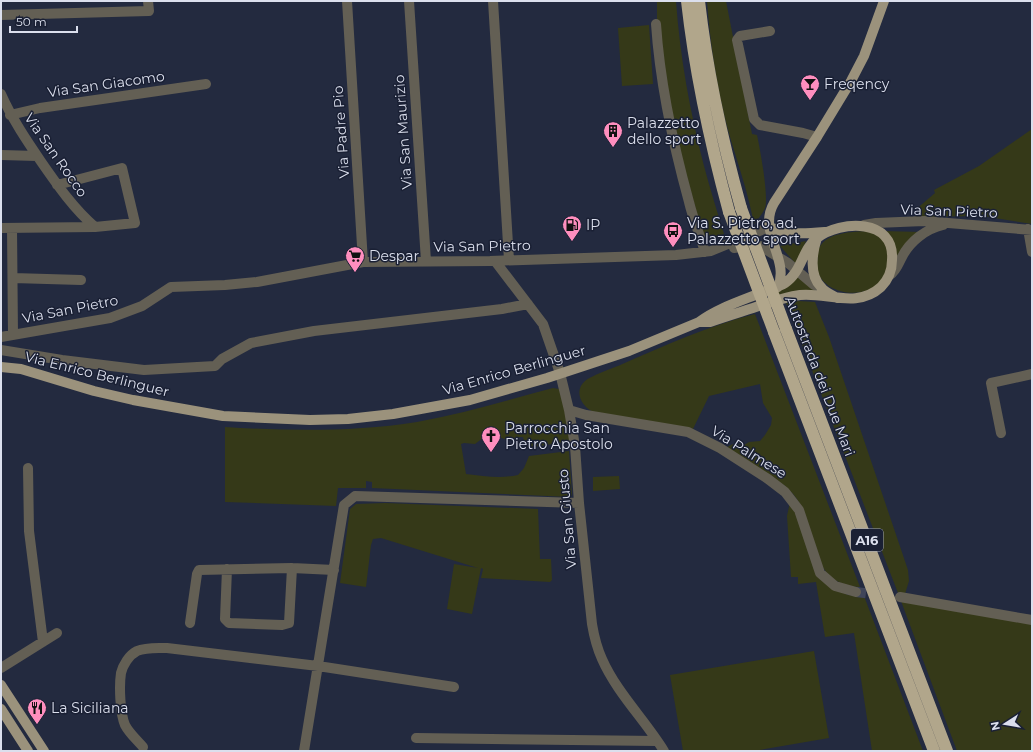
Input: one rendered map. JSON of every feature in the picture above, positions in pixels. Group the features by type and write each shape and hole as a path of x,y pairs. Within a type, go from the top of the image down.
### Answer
{"highway":[{"name":"Autostrada dei Due Mari","path":"687,1 698,82 719,177 734,225 780,331 948,751"},
{"name":"Autostrada dei Due Mari","path":"699,1 710,80 732,174 780,331 934,751"}],"main road":[{"path":"778,286 781,277 778,257 768,227 771,208 851,81 864,56 884,1"},
{"path":"768,227 789,233 802,234 825,232 852,226 864,226 875,229 889,241 893,252 890,275 881,287 871,294 861,298 847,299 837,298 821,287 814,271 812,261 816,238 825,232"},
{"name":"Via Enrico Berlinguer","path":"1,367 21,369 94,391 134,400 223,416 310,420 348,419 393,414 470,400 560,373 629,351 699,322 722,308 787,282 797,270 810,243 816,238"},
{"name":"Via Enrico Berlinguer","path":"699,322 710,322 786,297 811,295 837,298"},
{"path":"1,686 44,751"},
{"path":"1,709 28,751"}],"street":[{"name":"Via Padre Pio","path":"347,1 363,262"},
{"name":"Via San Maurizio","path":"409,1 426,261"},
{"path":"493,1 509,260"},
{"path":"1,15 148,6"},
{"path":"656,24 659,55 668,111 689,203 708,252 718,252 753,244 760,246 797,270 814,285 821,287"},
{"path":"770,31 740,36 737,40 754,120 760,125 817,137"},
{"name":"Via San Giacomo","path":"10,115 40,108 206,84"},
{"name":"Via San Rocco","path":"1,94 10,115 57,185 82,216 95,227"},
{"path":"1,155 37,156"},
{"path":"1,228 95,227 135,223 122,168 57,185"},
{"name":"Via San Pietro","path":"864,226 876,223 924,221 1030,230"},
{"path":"890,275 896,270 908,246 928,230 947,224"},
{"name":"Via San Pietro","path":"1,337 110,318 142,306 171,287 226,285 256,282 363,262 495,261 676,255 708,252 768,227"},
{"path":"12,228 14,335"},
{"path":"1030,230 1032,252"},
{"name":"Via San Giusto","path":"495,261 546,330 560,373 569,410 575,446 579,503 592,624 602,660 616,685 664,751"},
{"path":"13,278 81,280"},
{"path":"1,350 62,360 144,370 215,366 222,358 251,343 314,330 502,309 528,304"},
{"path":"1001,433 992,383 1032,374"},
{"name":"Via Palmese","path":"569,410 586,415 688,432 720,448 786,492 799,510 820,572 835,586 856,592"},
{"path":"28,468 29,531 42,642"},
{"path":"304,751 344,505 355,496 579,503"},
{"path":"190,623 197,574 199,570 292,568 334,570"},
{"path":"227,569 226,621 229,623 282,624 289,623 292,568"},
{"path":"900,597 1032,620"},
{"path":"1,668 57,633"},
{"path":"143,747 126,725 122,714 120,687 121,673 125,663 130,656 137,651 147,648 318,666 454,687"},
{"path":"416,738 657,741"}],"green space":[{"path":"657,1 676,1 683,64 694,125 711,192 724,234 704,240 671,118 657,24"},
{"path":"707,1 726,1 752,134 757,135 764,173 766,203 764,210 754,224 749,200 720,98 712,49"},
{"path":"649,25 653,84 622,86 618,28"},
{"path":"1032,129 1032,224 982,216 915,217 914,211 935,193 934,190 979,166"},
{"path":"867,231 882,239 891,253 884,277 878,285 869,290 859,292 838,290 828,285 821,278 817,268 819,248 828,239 834,236"},
{"path":"882,231 921,232 897,259"},
{"path":"806,241 796,264 780,246"},
{"path":"797,275 815,291 777,295 776,293"},
{"path":"799,301 815,302 829,337 908,570 909,581 905,594 898,593 786,303"},
{"path":"755,314 860,587 842,583 830,576 822,565 802,507 790,490 725,448 733,444 744,445 749,442 760,441 771,425 772,418 763,403 760,384 709,396 693,429 594,412 586,407 580,399 579,394 581,385 592,377 686,337 720,324"},
{"path":"553,388 559,389 567,414 570,441 528,448 525,446 523,437 505,439 499,436 496,432 492,431 475,444 461,444 466,474 492,477 518,475 524,468 529,456 569,451 572,495 570,497 372,488 372,482 366,481 366,488 338,488 336,506 225,502 225,427 321,430 369,428 417,422 451,415"},
{"path":"619,476 620,489 593,491 593,477"},
{"path":"790,502 796,511 813,561 839,591 848,595 864,596 923,751 872,751 854,633 825,637 816,582 798,584 798,577 791,577 787,516"},
{"path":"385,503 538,509 540,559 551,559 552,580 550,582 481,578 483,569 481,568 472,614 447,609 454,564 478,568 381,538 373,539 371,545 366,587 340,583 350,509 356,504"},
{"path":"901,601 1032,623 1032,751 957,751"},
{"path":"814,651 829,738 754,751 683,751 670,675"}],"tunnel":[{"path":"856,592 880,595"}],"place":[{"name":"Freqency","path":"810,101"},
{"name":"Palazzetto dello sport","path":"613,148"},
{"name":"IP","path":"572,242"},
{"name":"Via S. Pietro, ad. Palazzetto sport","path":"673,248"},
{"name":"Despar","path":"355,273"},
{"name":"Parrocchia San Pietro Apostolo","path":"491,453"},
{"name":"La Siciliana","path":"37,725"}]}
